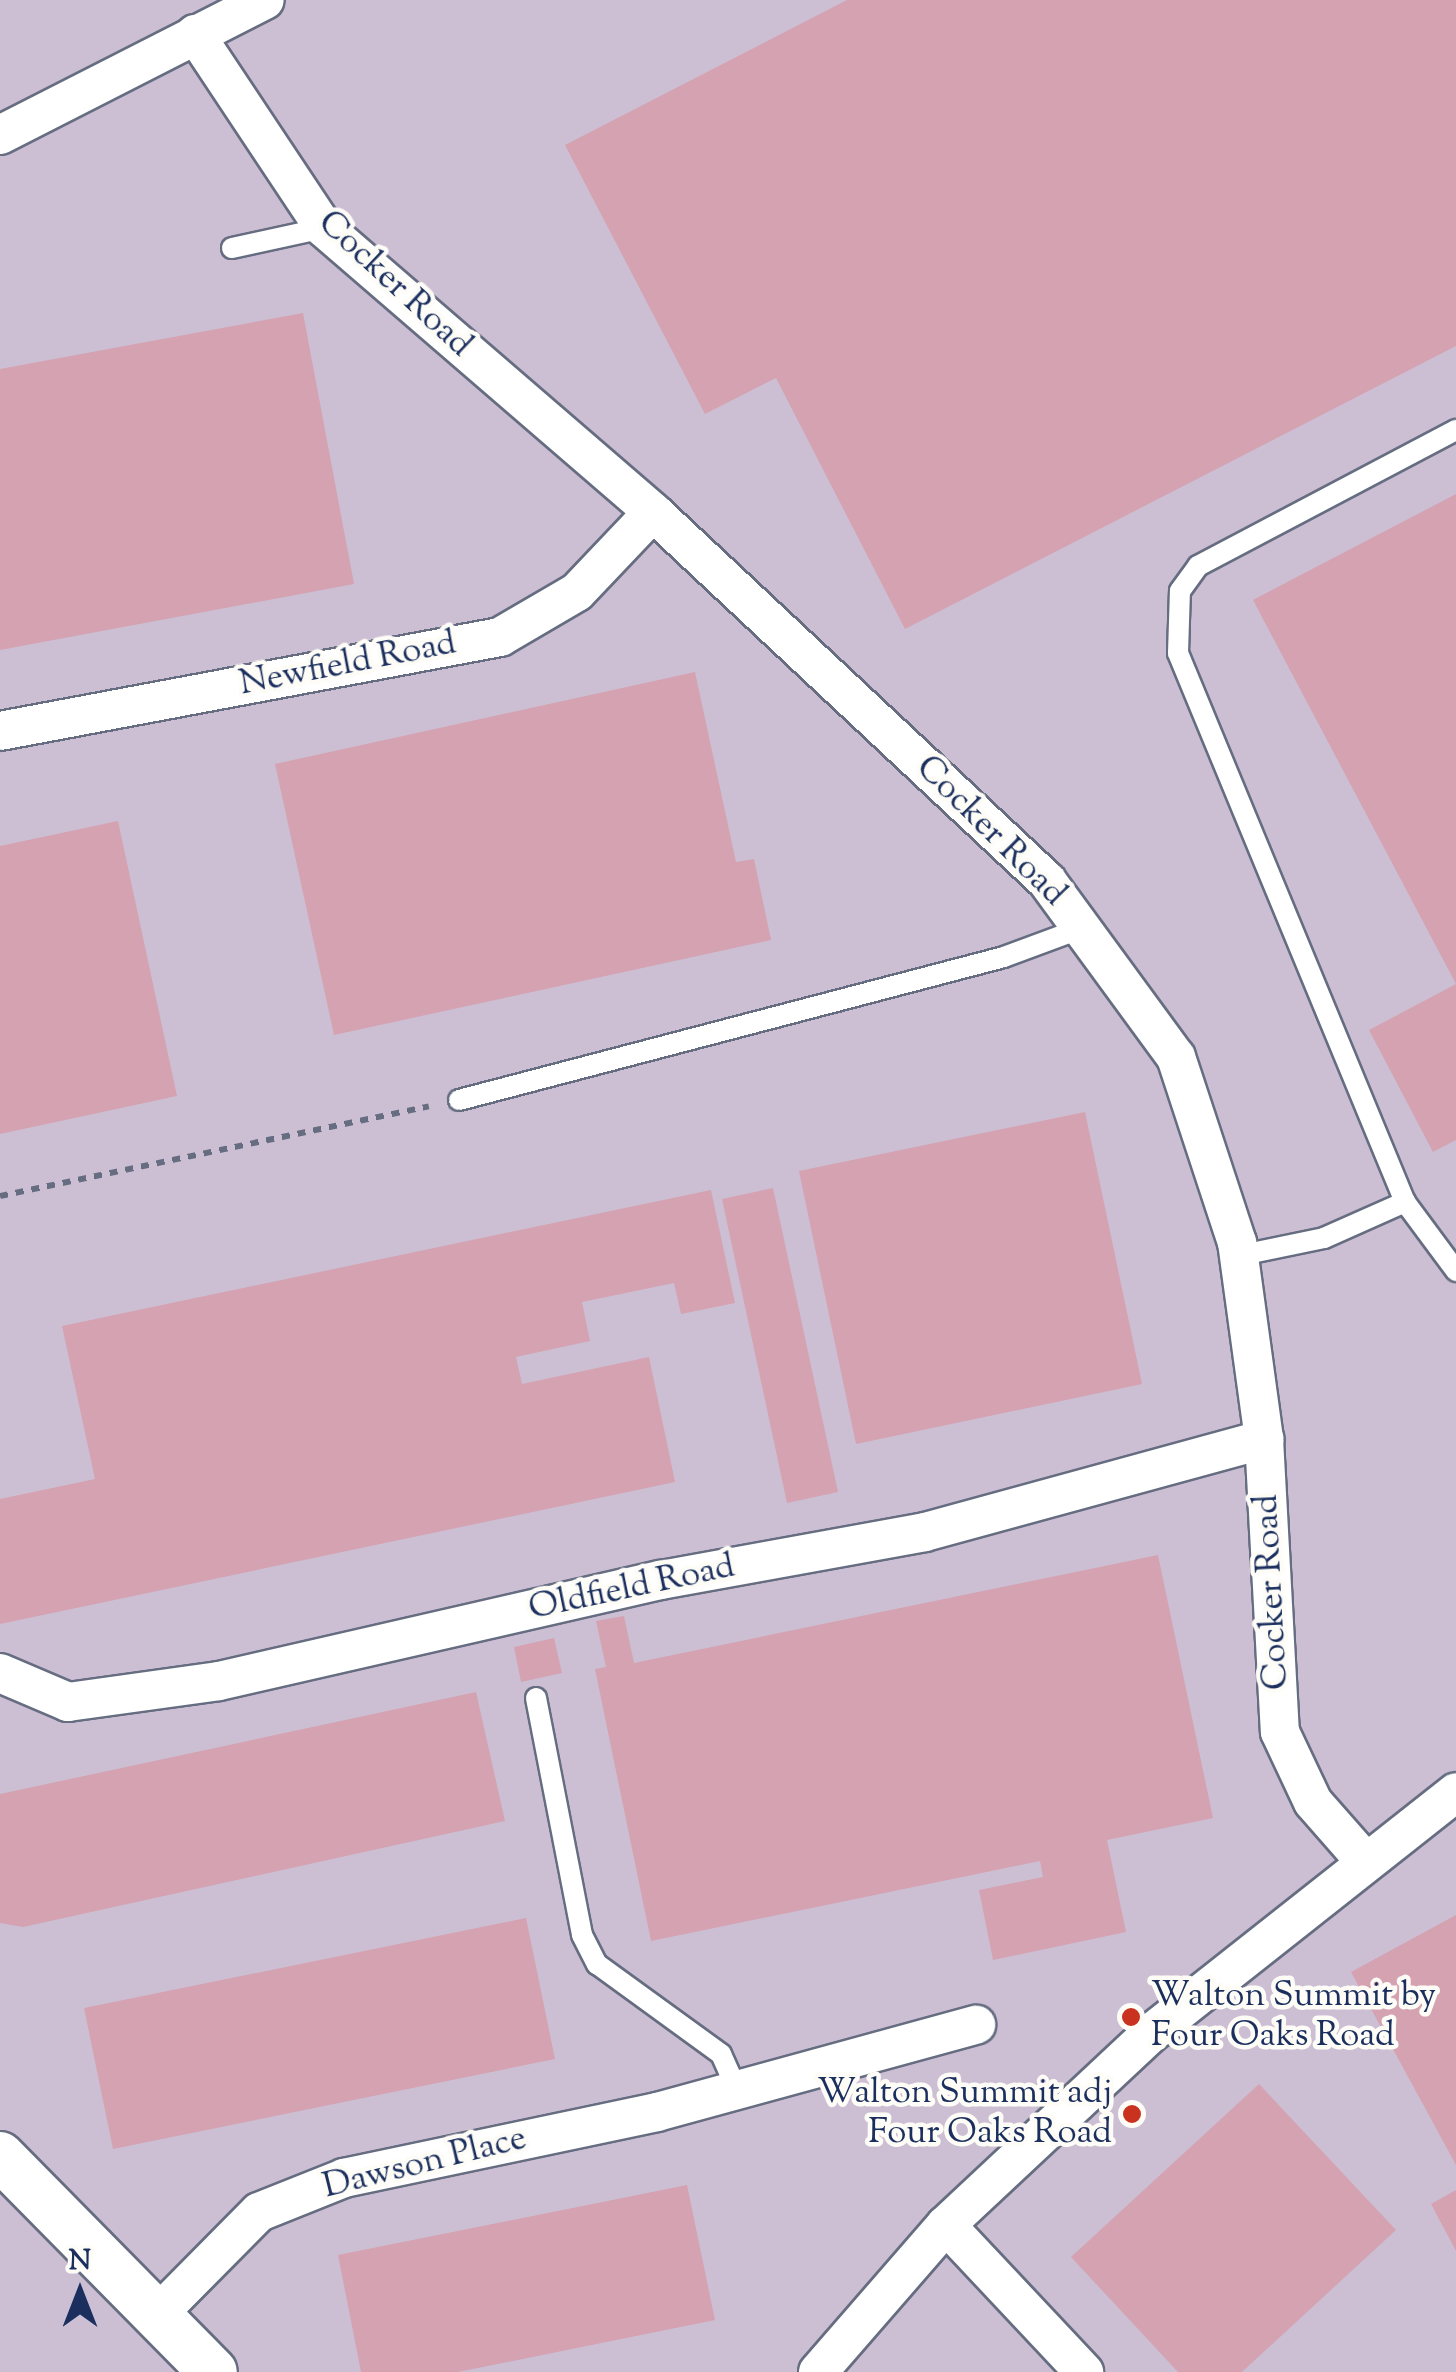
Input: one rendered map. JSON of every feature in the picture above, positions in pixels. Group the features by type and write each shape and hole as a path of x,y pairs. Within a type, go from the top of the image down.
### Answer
{"street":[{"path":"0,135 265,0"},
{"name":"Cocker Road","path":"194,34 324,228 654,512 1047,881 1176,1056 1238,1256 1264,1439 1280,1732 1313,1802 1362,1858"},
{"name":"Newfield Road","path":"0,731 500,637 577,592 654,512"},
{"name":"Oldfield Road","path":"0,1673 68,1702 219,1681 661,1580 925,1532 1264,1439"},
{"path":"818,2372 946,2226 1150,2034 1362,1858 1456,1792"},
{"name":"Dawson Place","path":"154,2318 260,2212 344,2178 737,2090 976,2025"},
{"path":"0,2156 154,2318 213,2372"},
{"path":"946,2226 1084,2372"}],"lane":[{"path":"232,248 324,228"},
{"path":"1456,430 1198,566 1174,620 1178,653 1405,1202 1456,1271"},
{"path":"458,1100 951,972 1082,928"},
{"path":"1238,1256 1324,1238 1405,1202"},
{"path":"536,1698 582,1935 597,1964 721,2054 737,2090"}],"path":[{"path":"0,1196 458,1100"}],"shaded area":[{"path":"0,0 1456,0 1456,2372 0,2372"}],"building":[{"path":"847,0 1456,0 1456,346 905,629 776,378 705,414 565,145"},
{"path":"303,313 354,584 0,650 0,369"},
{"path":"1456,494 1456,984 1253,600"},
{"path":"695,672 736,862 754,859 771,940 334,1035 275,764"},
{"path":"118,821 177,1096 0,1134 0,846"},
{"path":"1456,984 1456,1140 1433,1152 1369,1030"},
{"path":"1085,1112 1142,1384 856,1444 799,1171"},
{"path":"773,1188 838,1492 787,1503 722,1199"},
{"path":"711,1190 735,1303 681,1314 674,1283 582,1302 590,1341 516,1357 522,1384 649,1357 675,1482 0,1624 0,1499 95,1479 62,1326"},
{"path":"1158,1555 1213,1818 1107,1840 1126,1932 993,1960 979,1890 1043,1877 1040,1861 651,1941 595,1669 606,1667 596,1621 624,1616 634,1663"},
{"path":"554,1638 562,1673 521,1682 514,1647"},
{"path":"476,1692 505,1821 23,1927 0,1923 0,1794"},
{"path":"1456,1915 1456,2165 1351,1972"},
{"path":"526,1918 555,2059 113,2149 84,2008"},
{"path":"1259,2084 1396,2230 1242,2372 1178,2372 1071,2257"},
{"path":"687,2185 715,2320 458,2372 361,2372 338,2255"},
{"path":"1456,2190 1456,2251 1431,2204"}],"place":[{"name":"Walton Summit by Four Oaks Road","path":"1131,2017"},
{"name":"Walton Summit adj Four Oaks Road","path":"1132,2114"}]}
